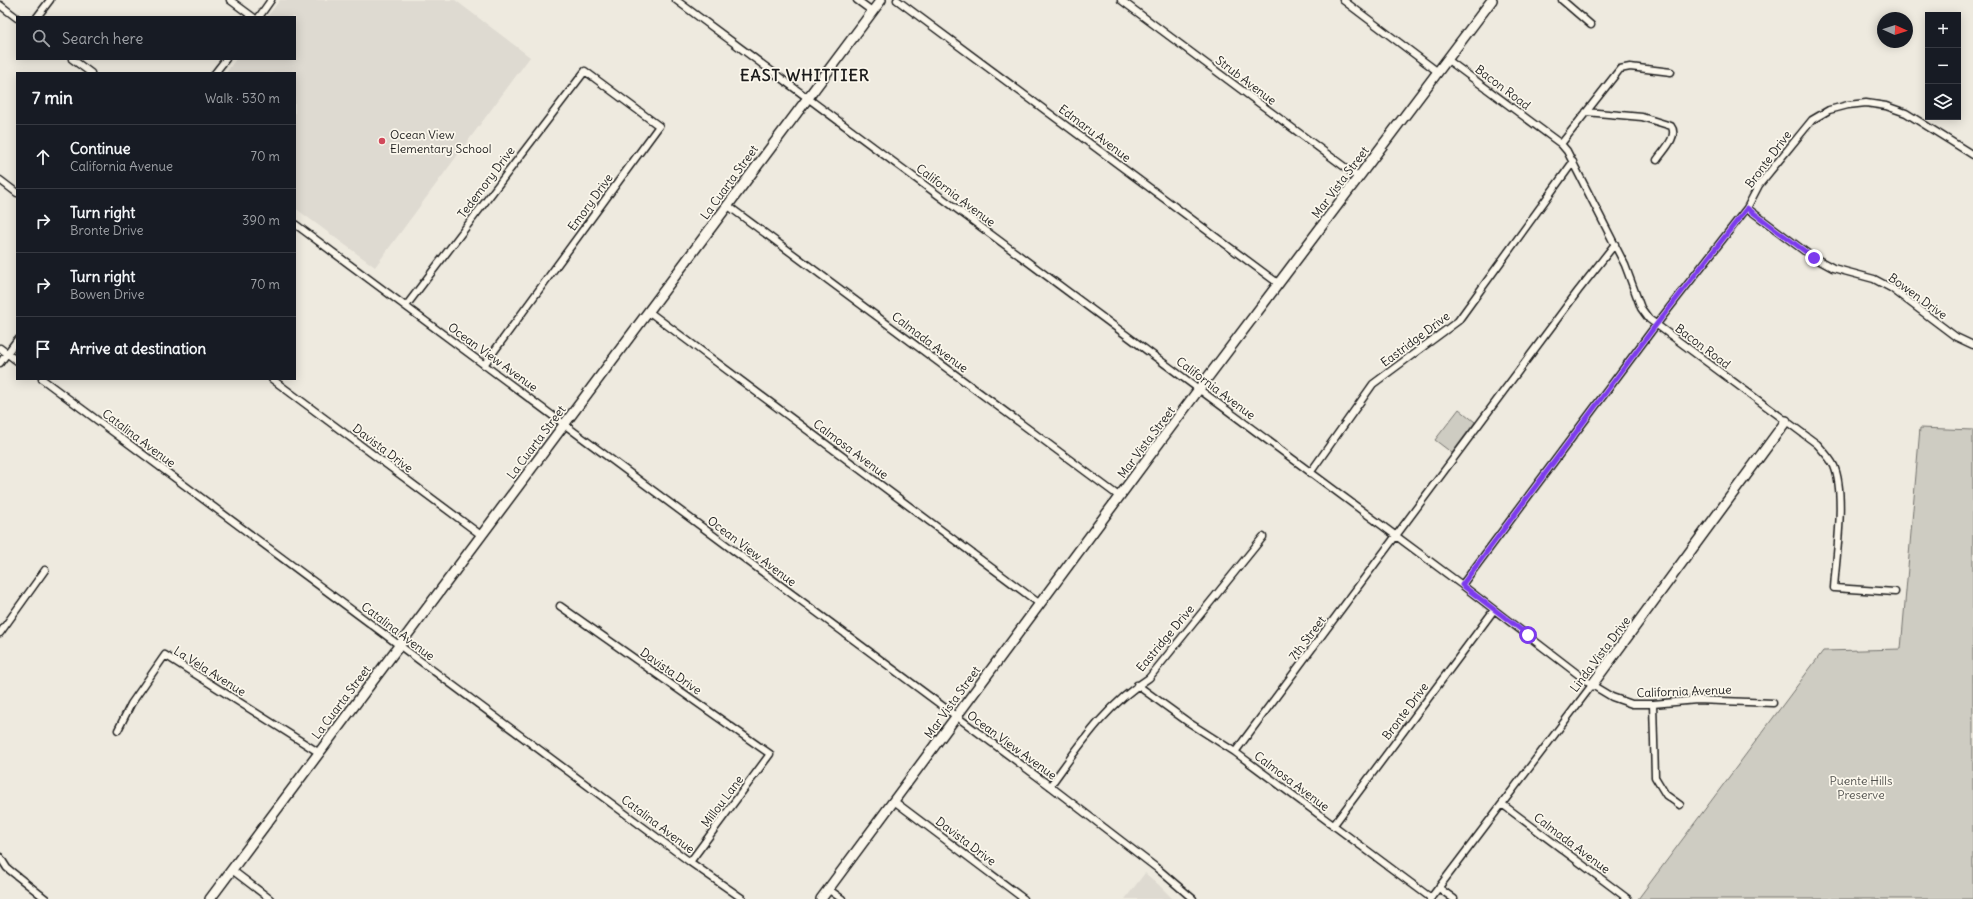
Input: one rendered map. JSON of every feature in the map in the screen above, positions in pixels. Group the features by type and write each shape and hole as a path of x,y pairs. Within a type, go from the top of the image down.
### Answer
{"street":[{"path":"38,16 50,0"},
{"path":"230,0 252,16"},
{"path":"260,16 271,0"},
{"name":"California Avenue","path":"676,0 1462,585 1592,685 1622,702 1632,704 1653,704 1697,700 1772,703"},
{"path":"857,0 872,11"},
{"name":"La Cuarta Street","path":"210,899 318,752 565,424 806,98 881,0"},
{"name":"Edmaru Avenue","path":"897,0 1279,284"},
{"name":"Strub Avenue","path":"1121,0 1358,177"},
{"path":"1343,0 1438,72"},
{"name":"Mar Vista Street","path":"821,899 1199,389 1492,0"},
{"path":"1562,0 1591,25"},
{"path":"0,5 16,17"},
{"path":"73,60 90,72"},
{"path":"216,72 225,60"},
{"name":"Bacon Road","path":"1448,60 1561,144 1574,162 1626,265 1641,308 1656,325 1817,444 1834,465 1840,495 1834,588 1895,592"},
{"path":"1561,144 1620,69 1630,67 1671,72"},
{"name":"Tedemory Drive","path":"406,306 585,71"},
{"name":"Emory Drive","path":"484,365 659,126 585,71"},
{"name":"Bronte Drive","path":"1462,585 1656,325 1747,208 1759,185 1812,120 1829,110 1848,105 1866,103 1886,106 1906,113 1973,155"},
{"path":"1586,112 1642,117 1671,126 1673,129 1673,136 1657,160"},
{"name":"Eastridge Drive","path":"1310,473 1374,384 1458,321 1574,162"},
{"path":"0,180 16,192"},
{"name":"Calmada Avenue","path":"727,205 1120,497"},
{"name":"Bowen Drive","path":"1747,208 1810,256 1833,268 1874,279 1891,288 1956,338 1973,344"},
{"name":"Ocean View Avenue","path":"296,225 565,424 955,717 1050,786 1158,869 1193,899"},
{"name":"7th Street","path":"1235,752 1397,537 1578,290 1615,244"},
{"name":"Calmosa Avenue","path":"648,311 1040,604"},
{"path":"0,363 16,341"},
{"path":"0,348 16,360"},
{"name":"Catalina Avenue","path":"43,380 690,862 743,899"},
{"name":"Davista Drive","path":"273,380 481,535"},
{"name":"Linda Vista Drive","path":"1430,899 1592,685 1786,421"},
{"name":"Eastridge Drive","path":"1050,786 1097,722 1137,686 1149,678 1263,537"},
{"path":"0,631 45,570"},
{"name":"Davista Drive","path":"560,606 770,754"},
{"name":"Bronte Drive","path":"1334,826 1494,610"},
{"name":"La Vela Avenue","path":"118,730 131,704 166,655 318,752"},
{"name":"Calmosa Avenue","path":"1137,686 1188,722 1235,752 1430,899"},
{"path":"1653,704 1655,777 1666,795 1680,805"},
{"name":"Millou Lane","path":"690,862 770,754"},
{"name":"Davista Drive","path":"894,801 1024,899"},
{"name":"Calmada Avenue","path":"1502,804 1628,899"},
{"path":"0,857 7,868 46,899"},
{"path":"232,870 270,899"},
{"path":"1439,888 1454,899"},
{"path":"828,889 842,899"}],"shaded area":[{"name":"Ocean View Elementary School","path":"280,0 455,0 530,57 375,267 296,209 296,72 227,72 235,60 296,60 296,16 268,16"},
{"path":"1145,873 1159,885 1173,899 1125,899"}],"green space":[{"path":"1459,409 1475,422 1452,453 1435,440"},
{"name":"Puente Hills Preserve","path":"1920,428 1973,430 1973,899 1638,899 1823,651 1901,649"}],"place":[{"name":"Ocean View Elementary School","path":"382,141"}],"district":[{"name":"EAST WHITTIER","path":"805,75"}],"route":[{"path":"1528,635 1462,585 1656,325 1747,208 1814,258"}]}
